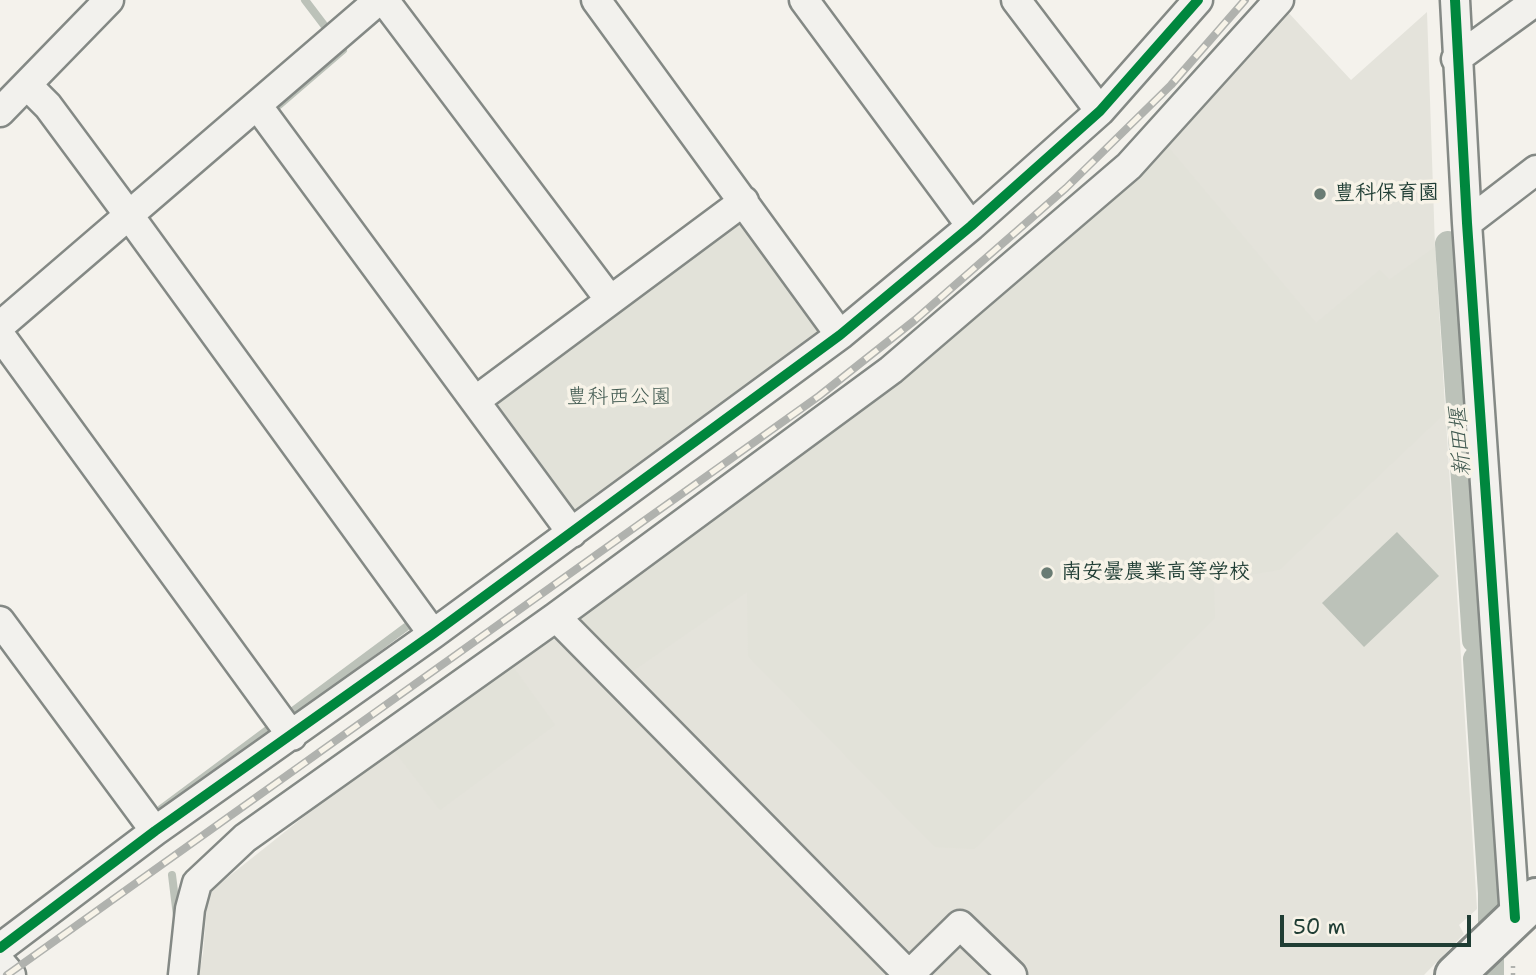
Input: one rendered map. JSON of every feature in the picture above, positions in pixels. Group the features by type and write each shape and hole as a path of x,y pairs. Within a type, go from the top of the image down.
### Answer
{"street":[{"path":"0,112 109,0"},
{"path":"0,326 128,214 382,0 610,300"},
{"path":"596,0 840,335"},
{"path":"804,0 971,226"},
{"path":"1017,0 1100,111"},
{"path":"0,948 155,831 433,634 840,335 971,226 1100,111 1198,0"},
{"path":"183,975 190,909 197,883 245,838 556,617 902,361 1129,166 1279,0"},
{"path":"1455,0 1497,935"},
{"path":"1456,59 1536,1"},
{"path":"27,85 48,106 128,214 433,634"},
{"path":"257,105 572,533"},
{"path":"1467,223 1536,170"},
{"path":"475,401 744,201"},
{"path":"0,335 292,736"},
{"path":"556,617 909,975 961,926 1012,975"},
{"path":"0,621 155,831"},
{"path":"0,962 11,975"}],"shaded area":[{"name":"南安曇農業高等学校","path":"1286,10 1351,80 1427,12 1435,247 1477,909 1459,925 1464,934 1424,975 198,975 203,954 208,893 384,753 700,527"},
{"path":"1397,532 1439,576 1364,647 1322,603"}],"green space":[{"path":"1163,141 1316,323 1380,270 1389,280 1435,247 1445,413 1279,570 1214,581 1215,618 974,849 935,847 748,656 747,592 630,673 577,618"},
{"name":"豊科西公園","path":"742,219 825,330 576,516 493,405"},
{"path":"511,664 555,725 440,810 392,748"}],"waterway":[{"path":"279,105 343,50 305,0"},
{"name":"新田堰","path":"1448,244 1475,640"},
{"path":"162,811 161,809 410,624 406,618"},
{"name":"新田堰","path":"1476,659 1491,893 1491,975"},
{"path":"172,875 177,916"}],"railway":[{"path":"7,975 819,396 915,320 1066,188 1171,85 1245,0"}],"cycle path":[{"path":"0,948 155,831 433,634 840,335 971,226 1100,111 1198,0"},
{"path":"1455,0 1467,223 1515,918"}],"place":[{"name":"豊科保育園","path":"1320,194"},
{"name":"南安曇農業高等学校","path":"1047,573"}]}
